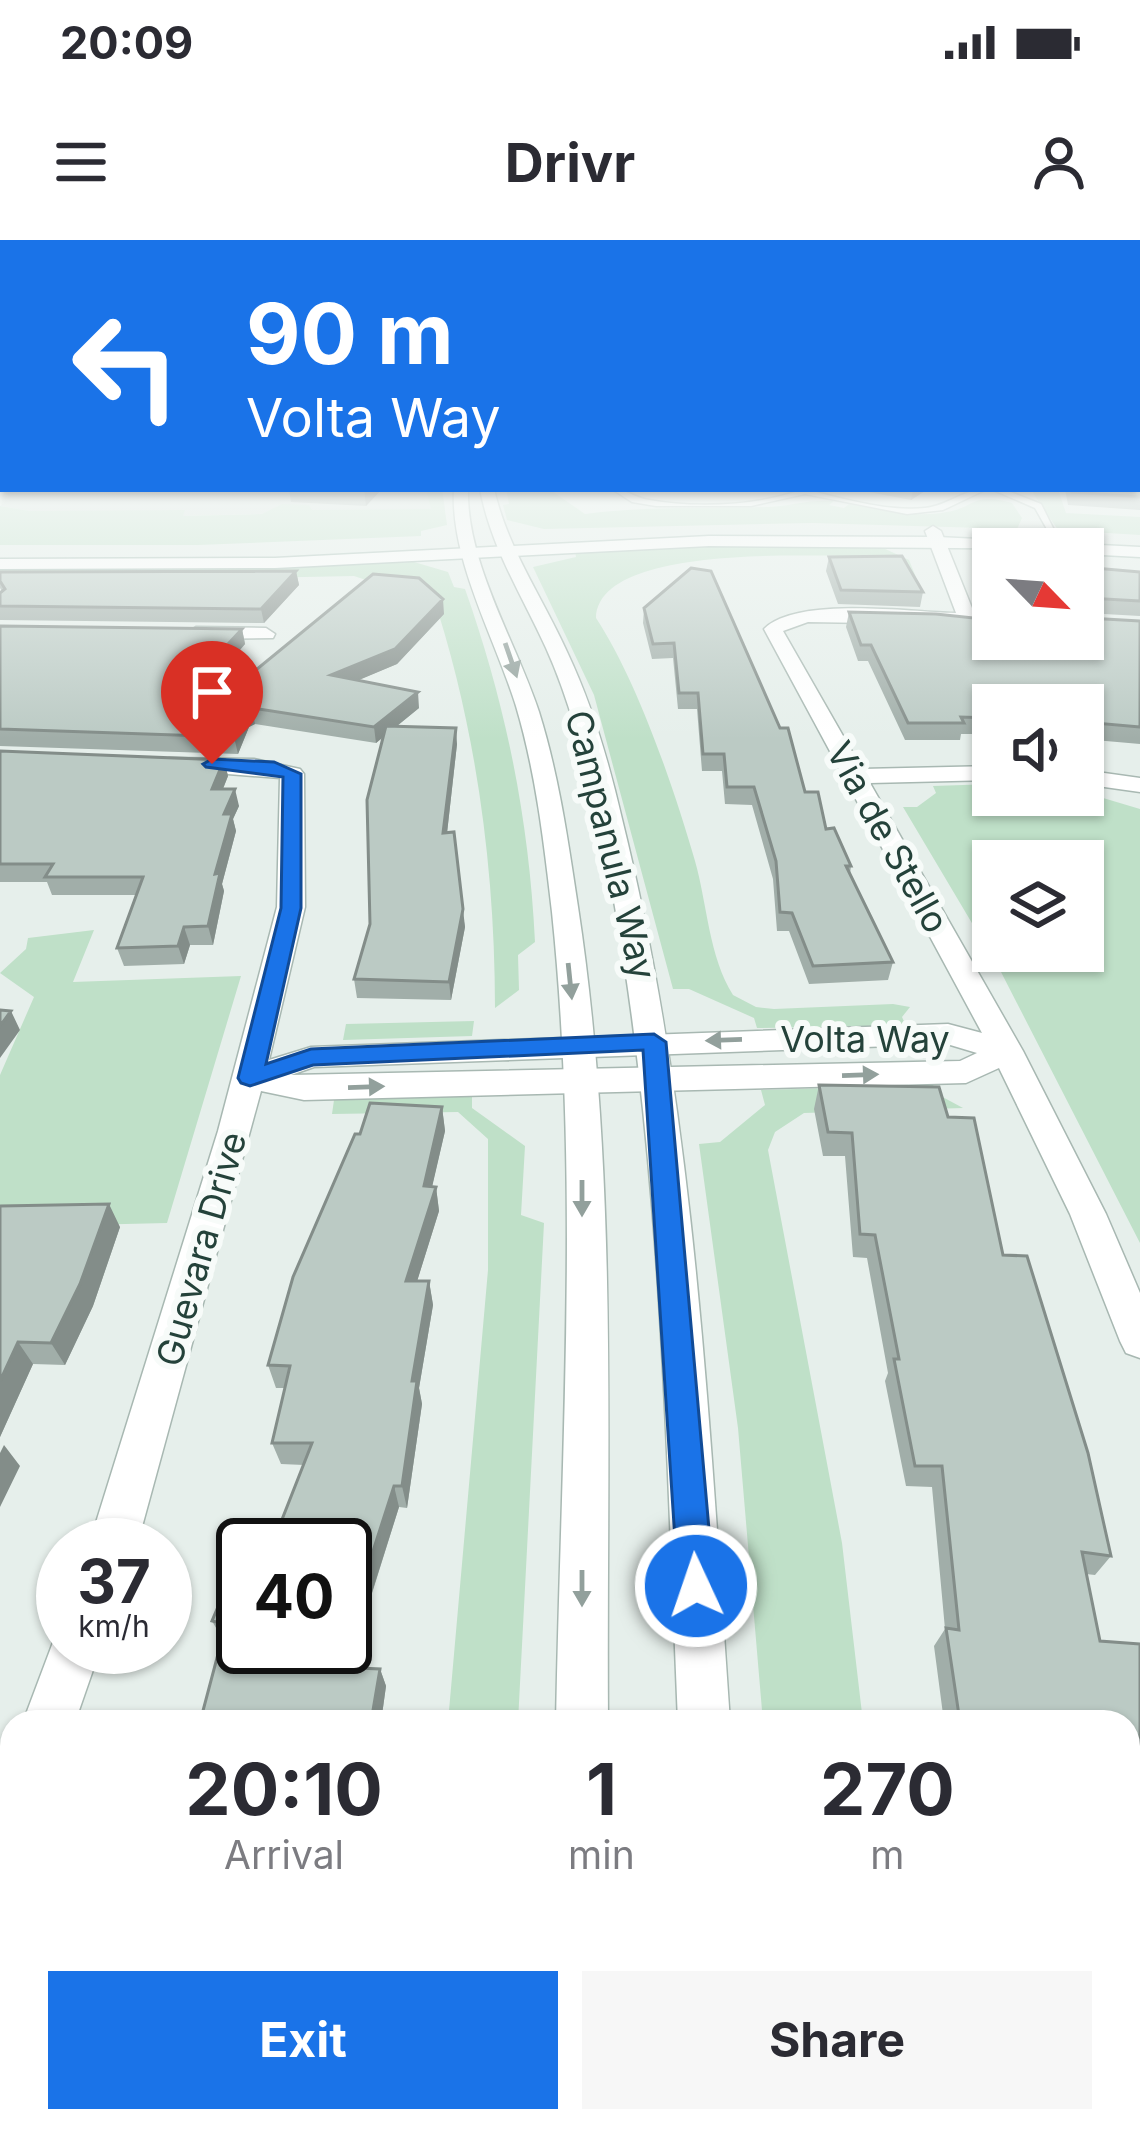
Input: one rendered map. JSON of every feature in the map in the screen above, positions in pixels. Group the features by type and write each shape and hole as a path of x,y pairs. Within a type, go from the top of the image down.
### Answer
{"street":[{"path":"0,564 256,562"},
{"name":"Campanula Way","path":"472,562 529,713 550,802 576,1063 581,1116 583,1710"},
{"name":"Campanula Way","path":"511,562 566,670 592,746 657,1060 686,1405 703,1710"},
{"path":"946,562 967,617 972,617"},
{"name":"Via de Stello","path":"967,617 808,616 784,621 773,629 1007,1051 1088,1214 1140,1341"},
{"path":"177,633 266,634"},
{"name":"Guevara Drive","path":"120,1518 250,1078 291,908 292,774 254,766 162,762"},
{"path":"855,776 972,773"},
{"path":"1104,780 1140,785"},
{"name":"Volta Way","path":"250,1078 304,1089 576,1063 657,1060 966,1072 1007,1051"},
{"path":"53,1710 66,1674"}],"green space":[{"path":"415,562 448,572 454,587 465,589 513,763 535,942 518,955 519,990 495,1008 480,798 460,694 432,593 393,589 354,576 0,583 0,570"},
{"path":"553,562 688,562 634,576 607,593 596,618 626,672 665,768 725,980 733,995 756,1007 910,1007 902,1017 906,1026 757,1028 754,1018 689,989 673,989 594,695 533,567"},
{"path":"891,562 910,562 922,592"},
{"path":"972,785 972,816 1104,816 1104,798 1140,809 1140,1243 1001,972 1104,972 1104,840 972,840 972,923 903,807 917,807 936,793 933,786"},
{"path":"94,930 73,982 241,976 167,1223 0,1227 0,1075 34,997 0,973 26,949 28,938"},
{"path":"474,1021 472,1036 343,1040 346,1024"},
{"path":"933,1085 937,1094 963,1108 804,1113 775,1132 768,1150 842,1543 862,1710 762,1710 738,1428 699,1144 720,1142 765,1105 761,1090"},
{"path":"472,1095 472,1108 525,1146 521,1215 544,1223 519,1710 449,1710 488,1270 488,1139 458,1112 332,1114 334,1100"}],"building":[{"path":"831,562 906,562 923,592 841,590"},
{"path":"691,568 711,571 780,728 788,728 805,792 818,792 826,829 834,828 851,866 846,866 893,962 813,966 792,913 780,912 776,861 754,787 727,787 724,754 703,754 698,693 679,693 674,643 653,644 644,608"},
{"path":"1104,569 1140,572 1140,601 1104,599"},
{"path":"296,571 261,609 0,606 0,593 5,589 0,572"},
{"path":"373,574 419,578 443,599 395,649 331,675 418,692 374,727 252,708 245,711 234,737 0,729 0,626 242,629 229,643 256,670"},
{"path":"849,612 972,618 972,660 1104,660 1104,619 1140,621 1140,727 1104,724 1104,684 972,684 972,717 961,717 964,723 908,723 871,645 861,645"},
{"path":"386,726 456,728 443,833 454,832 463,909 449,982 354,979 370,924 367,800"},
{"path":"0,751 224,760 212,789 235,789 224,814 232,814 215,874 220,873 208,926 184,927 178,946 117,948 143,877 45,877 53,864 0,864"},
{"path":"819,1085 939,1087 948,1117 974,1118 1003,1255 1027,1256 1088,1453 1111,1556 1082,1552 1100,1641 1140,1644 1140,1710 958,1710 946,1628 959,1630 942,1466 915,1466 875,1235 860,1234 852,1133 828,1132"},
{"path":"370,1103 442,1107 424,1186 436,1187 406,1281 429,1281 412,1381 417,1381 402,1486 394,1486 372,1554 372,1518 283,1518 312,1443 272,1443 290,1366 268,1365 293,1277 355,1134 360,1134"},
{"path":"109,1204 80,1284 51,1343 18,1342 0,1381 0,1206"},
{"path":"216,1662 216,1674 372,1674 372,1669 380,1669 373,1710 203,1710"}],"route":[{"path":"212,764 274,767 292,774 291,908 250,1078 311,1057 654,1042 686,1405 696,1586"}]}
